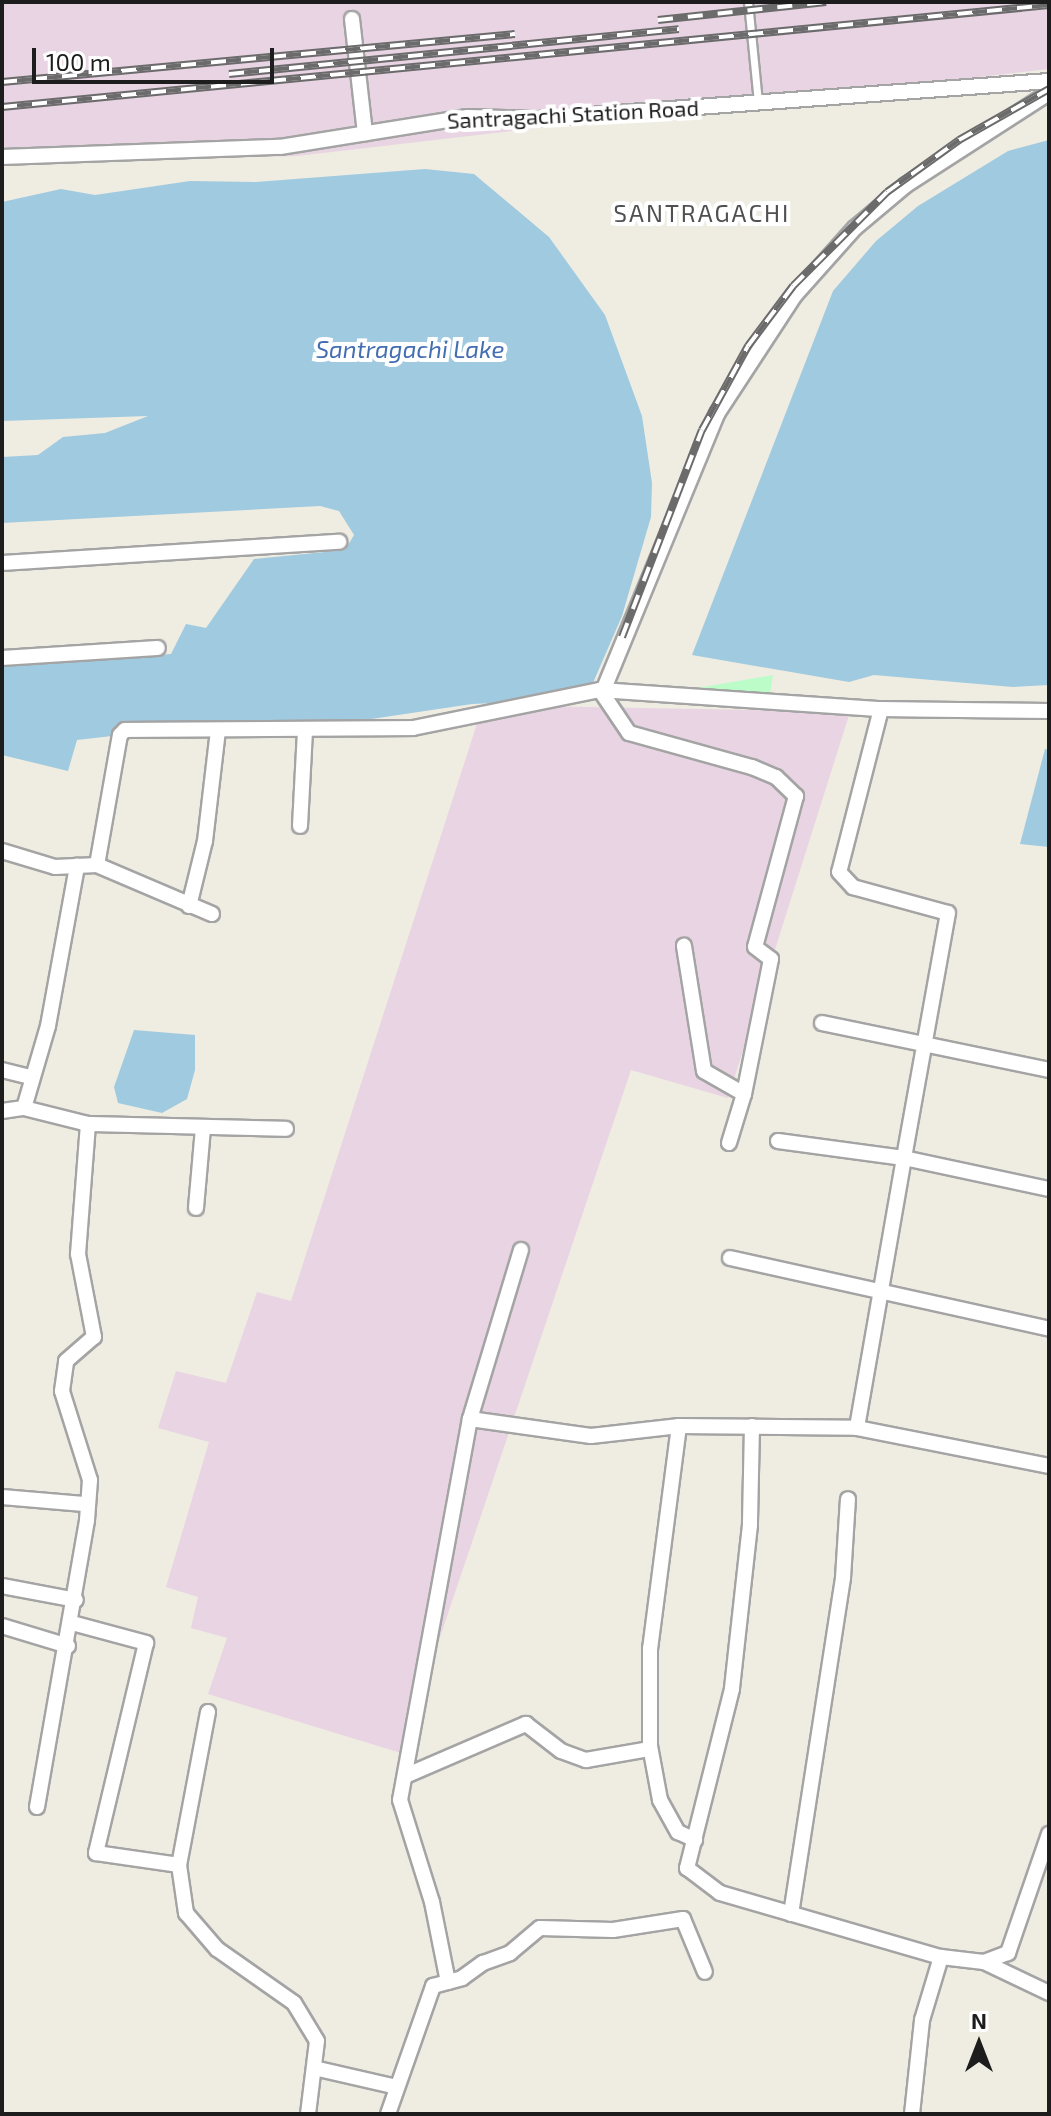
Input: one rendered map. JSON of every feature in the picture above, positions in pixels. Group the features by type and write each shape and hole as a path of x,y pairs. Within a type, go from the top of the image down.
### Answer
{"street":[{"path":"352,19 365,133"},
{"name":"Santragachi Station Road","path":"2,157 280,147 468,117 535,119 1049,81"},
{"path":"602,691 717,414 795,295 855,228 906,185 1049,93"},
{"path":"2,563 339,542"},
{"path":"2,658 158,648"},
{"path":"602,691 629,733 752,767 776,777 796,796 755,947 771,959 744,1094 729,1143"},
{"path":"97,865 120,735 125,730 413,728 602,691 881,709 1049,711"},
{"path":"857,1428 878,1291 948,913 853,887 839,872 881,709"},
{"path":"189,906 205,841 218,731"},
{"path":"300,826 305,731"},
{"path":"2,851 55,867 97,865 212,914"},
{"path":"24,1108 30,1077 48,1026 77,866"},
{"path":"684,946 704,1071 744,1094"},
{"path":"822,1023 1049,1070"},
{"path":"2,1070 30,1077"},
{"path":"2,1111 24,1108 88,1124 286,1129"},
{"path":"37,1807 76,1600 87,1520 84,1504 90,1480 62,1391 66,1361 94,1337 78,1254 88,1124"},
{"path":"196,1208 203,1128"},
{"path":"778,1141 904,1158 1049,1189"},
{"path":"448,1982 432,1902 400,1800 470,1419 521,1250"},
{"path":"730,1258 1049,1329"},
{"path":"470,1419 591,1436 679,1426 857,1428 1049,1466"},
{"path":"679,1426 650,1648 650,1749 660,1800 678,1832 695,1840"},
{"path":"752,1426 750,1525 732,1689 687,1868 720,1893 941,1957 984,1962 1049,1993"},
{"path":"2,1497 84,1504"},
{"path":"791,1914 843,1578 848,1499"},
{"path":"2,1586 76,1600"},
{"path":"72,1623 146,1643 96,1853 179,1865"},
{"path":"2,1626 68,1646"},
{"path":"208,1712 179,1865 186,1913 217,1949 294,2003 317,2041 308,2114"},
{"path":"405,1776 526,1724 561,1751 586,1760 650,1749"},
{"path":"984,1962 1008,1953 1049,1834"},
{"path":"388,2114 433,1986 510,1953 540,1928 613,1930 683,1919 705,1972"},
{"path":"912,2114 922,2020 941,1957"},
{"path":"314,2068 397,2087"}],"lane":[{"path":"748,2 758,103"}],"shaded area":[{"path":"2,2 1049,2 1049,69 297,156 2,163"},
{"path":"483,705 850,712 728,1098 631,1070 401,1753 208,1694 227,1638 191,1628 198,1597 166,1587 209,1442 158,1428 176,1371 226,1383 257,1292 291,1301"}],"green space":[{"path":"773,675 770,693 721,696 686,690"}],"water":[{"path":"1049,140 1049,685 1013,687 874,675 849,682 692,655 833,291 876,241 918,206 1008,151"},
{"name":"Santragachi Lake","path":"425,169 474,174 549,237 605,315 642,416 652,483 651,517 622,616 586,699 472,704 351,722 191,727 77,740 68,771 2,755 2,667 171,654 186,624 206,628 254,559 345,550 354,535 339,511 320,506 2,523 2,457 38,455 63,437 105,433 148,416 2,421 2,202 61,189 95,195 190,181 256,182"},
{"path":"1045,749 1049,750 1049,847 1020,844"},
{"path":"134,1030 195,1035 195,1070 187,1099 162,1113 118,1103 114,1087"}],"railway":[{"path":"658,20 826,2"},
{"path":"2,107 1049,5"},
{"path":"229,74 679,29"},
{"path":"2,82 515,34"},
{"path":"622,637 702,430 748,346 793,286 887,192 959,140 1049,89"}],"district":[{"name":"SANTRAGACHI","path":"702,213"}]}
